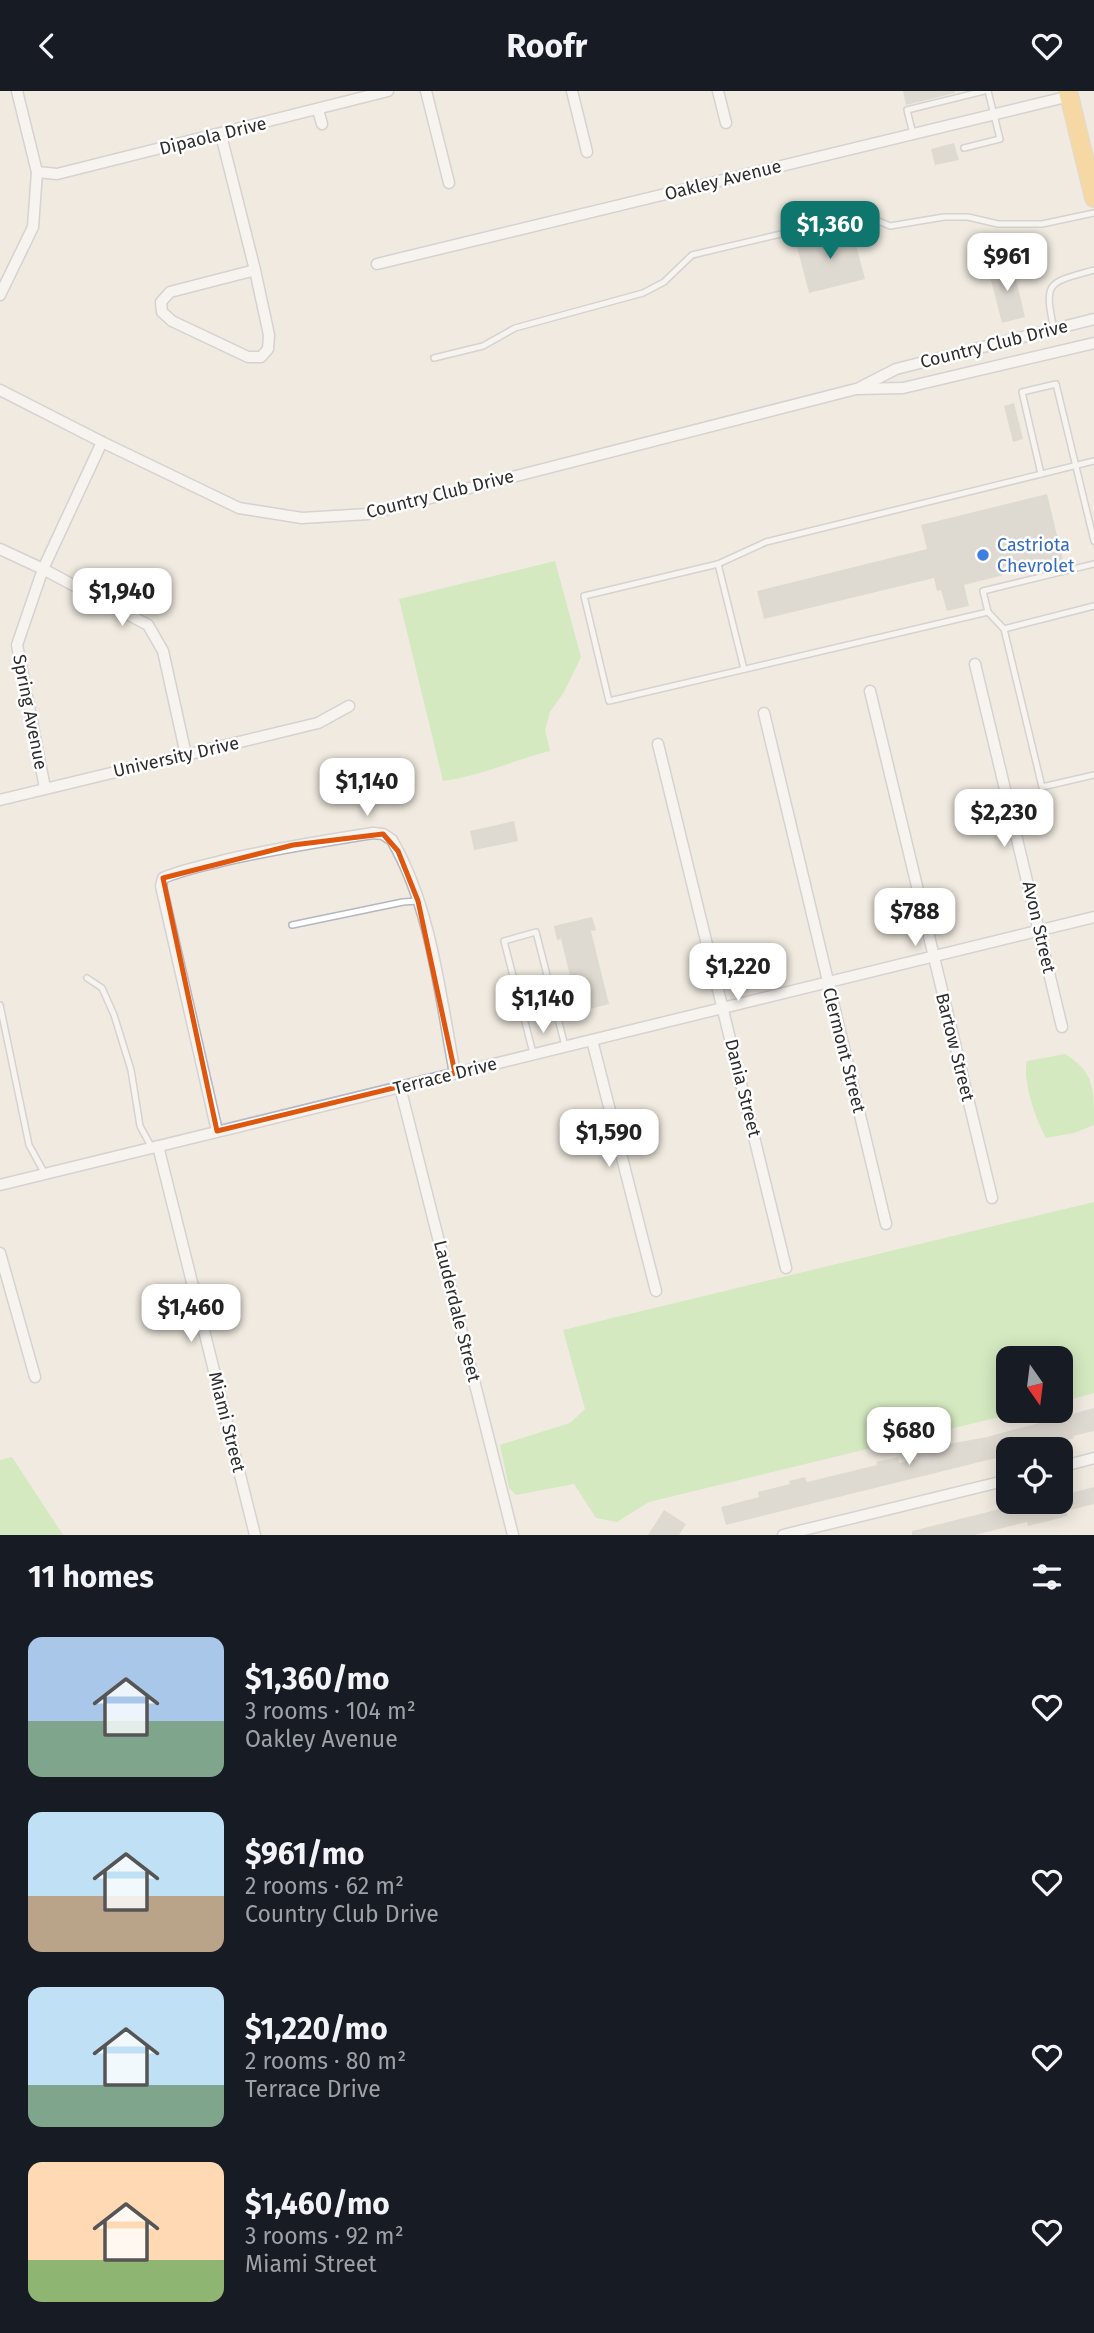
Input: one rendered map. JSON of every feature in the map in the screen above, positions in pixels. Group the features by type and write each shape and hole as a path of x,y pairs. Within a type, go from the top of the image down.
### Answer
{"highway":[{"path":"1069,94 1094,198"}],"street":[{"path":"0,295 33,227 37,172 17,91"},
{"name":"Dipaola Drive","path":"37,172 57,174 388,91"},
{"path":"426,91 449,183"},
{"path":"572,91 587,152"},
{"path":"718,91 726,123"},
{"name":"Oakley Avenue","path":"377,264 994,115 1069,94"},
{"path":"318,110 322,124"},
{"path":"221,135 255,270 269,335 268,349 261,357 248,357 172,321 162,312 161,302 170,292 255,270"},
{"name":"Country Club Drive","path":"0,390 239,508 302,518 368,514 856,389 895,369 1094,319"},
{"path":"1016,338 1021,359"},
{"name":"Country Club Drive","path":"856,389 903,388 1094,343"},
{"path":"969,350 974,371"},
{"name":"Spring Avenue","path":"45,789 17,645 43,569 102,442"},
{"path":"0,549 148,625 163,652 186,755"},
{"name":"Avon Street","path":"975,664 1062,1027"},
{"name":"Bartow Street","path":"870,691 992,1198"},
{"name":"University Drive","path":"0,800 318,723 349,706"},
{"name":"Clermont Street","path":"764,713 886,1224"},
{"name":"Dania Street","path":"658,744 786,1268"},
{"path":"218,1131 160,886 163,878 176,872 293,845 373,833 383,834 392,840 418,901 431,948 455,1073"},
{"name":"Terrace Drive","path":"0,1185 1094,917"},
{"path":"593,1040 656,1291"},
{"name":"Lauderdale Street","path":"400,1087 513,1535"},
{"name":"Miami Street","path":"155,1147 254,1535"},
{"path":"0,1253 35,1377"},
{"path":"1073,1464 1094,1458"},
{"path":"783,1535 996,1483"}],"lane":[{"path":"913,134 907,110 986,91 1000,139 964,148"},
{"path":"434,358 484,346 515,328 643,293 664,282 692,255 853,217 869,216 890,226 944,216 968,217 998,224 1042,224 1094,213"},
{"path":"1054,329 1047,299 1048,291 1058,281 1094,270"},
{"path":"1041,474 1022,392 1056,384 1094,541"},
{"path":"988,612 609,701 584,596 718,564 766,542 1094,461"},
{"path":"718,564 744,669"},
{"path":"1094,564 983,591 988,612 1004,629 1042,787 1094,775"},
{"path":"1004,629 1094,607"},
{"path":"292,925 418,901"},
{"path":"533,1054 505,941 536,932 565,1046"},
{"path":"87,978 102,988 114,1015 131,1070 140,1126 155,1147"},
{"path":"0,1005 29,1145 45,1174"}],"highlighted area":[{"path":"383,834 398,851 418,901 455,1073 217,1131 163,878 293,845"}],"green space":[{"path":"555,561 581,657 564,692 550,712 545,730 550,751 443,781 399,599"},
{"path":"1065,1054 1082,1067 1090,1082 1094,1101 1094,1125 1074,1133 1046,1138 1028,1089 1027,1061"},
{"path":"1094,1202 1094,1393 1073,1399 1073,1346 996,1346 996,1418 649,1502 617,1522 596,1518 574,1484 516,1495 509,1488 500,1445 570,1423 585,1409 563,1330"},
{"path":"12,1457 63,1535 0,1535 0,1460"}],"building":[{"path":"903,91 955,91 955,93 906,105"},
{"path":"954,143 959,160 935,165 931,149"},
{"path":"852,229 865,279 809,293 796,243"},
{"path":"1012,263 1025,317 1002,323 988,269"},
{"path":"1014,403 1023,439 1013,442 1004,406"},
{"name":"Castriota Chevrolet","path":"1047,494 1063,560 964,585 969,606 947,611 941,590 937,591 934,578 764,619 757,591 927,549 921,525"},
{"path":"514,821 518,841 474,850 470,831"},
{"path":"592,917 596,930 591,931 609,1004 579,1012 561,939 557,940 554,926"},
{"path":"1094,1408 1094,1431 1073,1436 1073,1438 996,1437 996,1458 726,1525 721,1507 759,1497 758,1492 790,1484 789,1481 805,1477 807,1482 877,1465 876,1462 898,1457 899,1463 918,1459 917,1455 938,1449 938,1446 987,1437 1039,1423 1073,1423 1073,1414"},
{"path":"1094,1487 1094,1504 1073,1509 1073,1493"},
{"path":"664,1510 686,1524 679,1535 648,1535"},
{"path":"996,1510 996,1514 1068,1516 1028,1526 1027,1522 975,1535 912,1535 912,1531"}],"place":[{"name":"Castriota Chevrolet","path":"983,555"}]}
